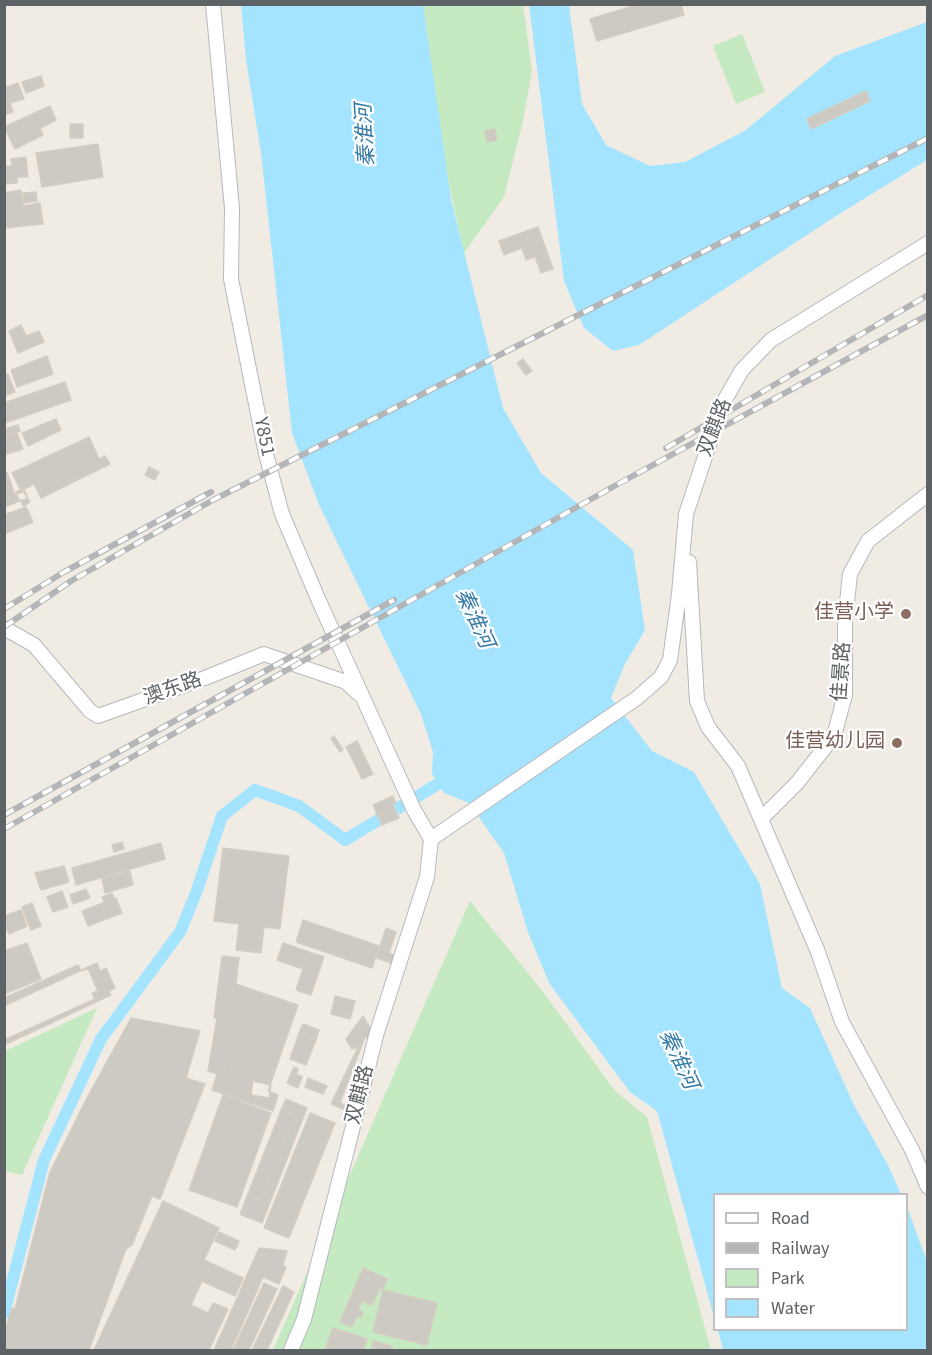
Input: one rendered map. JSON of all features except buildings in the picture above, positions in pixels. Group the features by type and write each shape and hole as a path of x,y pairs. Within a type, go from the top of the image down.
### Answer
{"street":[{"name":"Y851","path":"213,4 232,208 231,279 266,454 282,514 414,810 431,839"},
{"name":"双麒路","path":"291,1350 304,1319 378,1032 427,877 431,839 637,698 661,677 670,660 686,514 723,403 742,370 771,340 927,243"},
{"name":"佳景路","path":"761,819 797,783 834,736 845,695 845,621 850,574 868,541 927,495"},
{"path":"686,514 697,701 708,727 738,766 818,952 842,1022 912,1150 927,1187"},
{"name":"澳东路","path":"4,628 33,645 90,711 99,716 264,654 346,682 363,698"}],"green space":[{"path":"418,5 523,5 532,71 523,121 504,197 464,253 450,189"},
{"path":"742,34 765,92 736,104 713,46"},
{"path":"470,901 544,993 615,1091 647,1117 711,1350 273,1350"},
{"path":"97,1008 22,1175 5,1171 5,1051"}],"water":[{"name":"秦淮河","path":"241,5 423,5 451,199 503,408 541,473 633,550 645,630 625,664 611,698 652,751 694,772 760,884 782,988 810,1008 854,1105 888,1165 901,1193 713,1193 713,1313 657,1111 630,1092 549,983 528,932 504,853 469,803 444,793 432,774 433,752 421,714 319,505 292,433 261,153 246,60"},
{"path":"529,5 569,5 582,104 606,145 650,166 685,162 746,130 835,56 927,22 927,160 836,216 639,345 613,351 584,328 564,281"},
{"path":"908,1210 927,1261 927,1350 723,1350 718,1331 908,1331"}],"waterway":[{"path":"4,1313 44,1160 101,1039 180,932 222,816 255,790 299,806 345,840 438,784"}],"railway":[{"path":"4,627 71,581 213,500 928,138"},
{"path":"666,448 928,295"},
{"path":"4,829 618,484 928,315"},
{"path":"4,609 64,572 211,492"},
{"path":"4,815 394,600"}],"place":[{"name":"佳营小学","path":"906,614"},
{"name":"佳营幼儿园","path":"897,743"}]}
